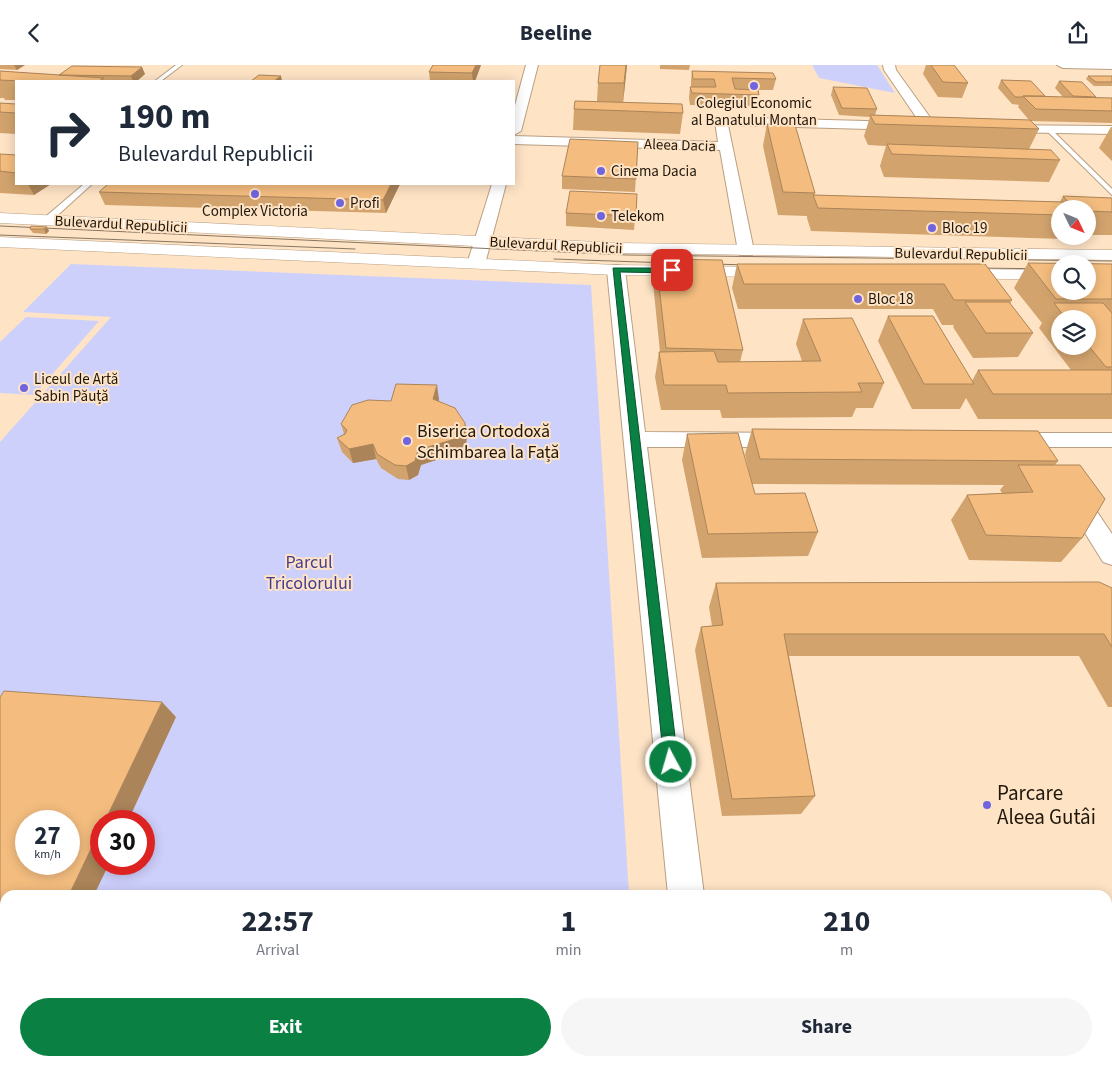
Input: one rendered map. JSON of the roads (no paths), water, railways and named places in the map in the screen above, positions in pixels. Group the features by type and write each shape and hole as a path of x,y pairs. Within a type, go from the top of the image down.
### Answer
{"main road":[{"name":"Bulevardul Republicii","path":"0,218 482,242 746,251 1112,255"},
{"name":"Bulevardul Republicii","path":"0,242 476,264 793,272"},
{"name":"Bulevardul Republicii","path":"942,274 1051,275"}],"street":[{"path":"515,123 517,106 532,65"},
{"name":"Aleea Dacia","path":"746,251 722,121 935,127 890,71 889,65"},
{"path":"1063,65 1112,66"},
{"path":"988,128 1112,130"},
{"name":"Aleea Dacia","path":"515,140 726,146"},
{"path":"476,264 499,185"},
{"path":"616,269 685,890"},
{"path":"635,439 806,440"},
{"path":"991,440 1112,440"},
{"path":"1038,440 1112,555"}],"lane":[{"path":"159,80 179,65"},
{"path":"1049,130 1112,193"},
{"path":"46,221 87,185"}],"tram line":[{"path":"0,226 627,255 1112,261"},
{"path":"0,235 355,249"},
{"path":"554,259 669,263"},
{"path":"709,264 752,265"},
{"path":"974,268 1051,269"}],"place":[{"name":"Colegiul Economic al Banatului Montan","path":"754,86"},
{"name":"Cinema Dacia","path":"601,171"},
{"name":"Complex Victoria","path":"255,194"},
{"name":"Profi","path":"340,203"},
{"name":"Telekom","path":"601,216"},
{"name":"Bloc 19","path":"932,228"},
{"name":"Bloc 18","path":"858,299"},
{"name":"Liceul de Artă Sabin Păuță","path":"24,388"},
{"name":"Biserica Ortodoxă Schimbarea la Față","path":"407,441"},
{"name":"Parcare Aleea Gutâi","path":"987,805"}],"park label":[{"name":"Parcul Tricolorului","path":"309,572"}]}
